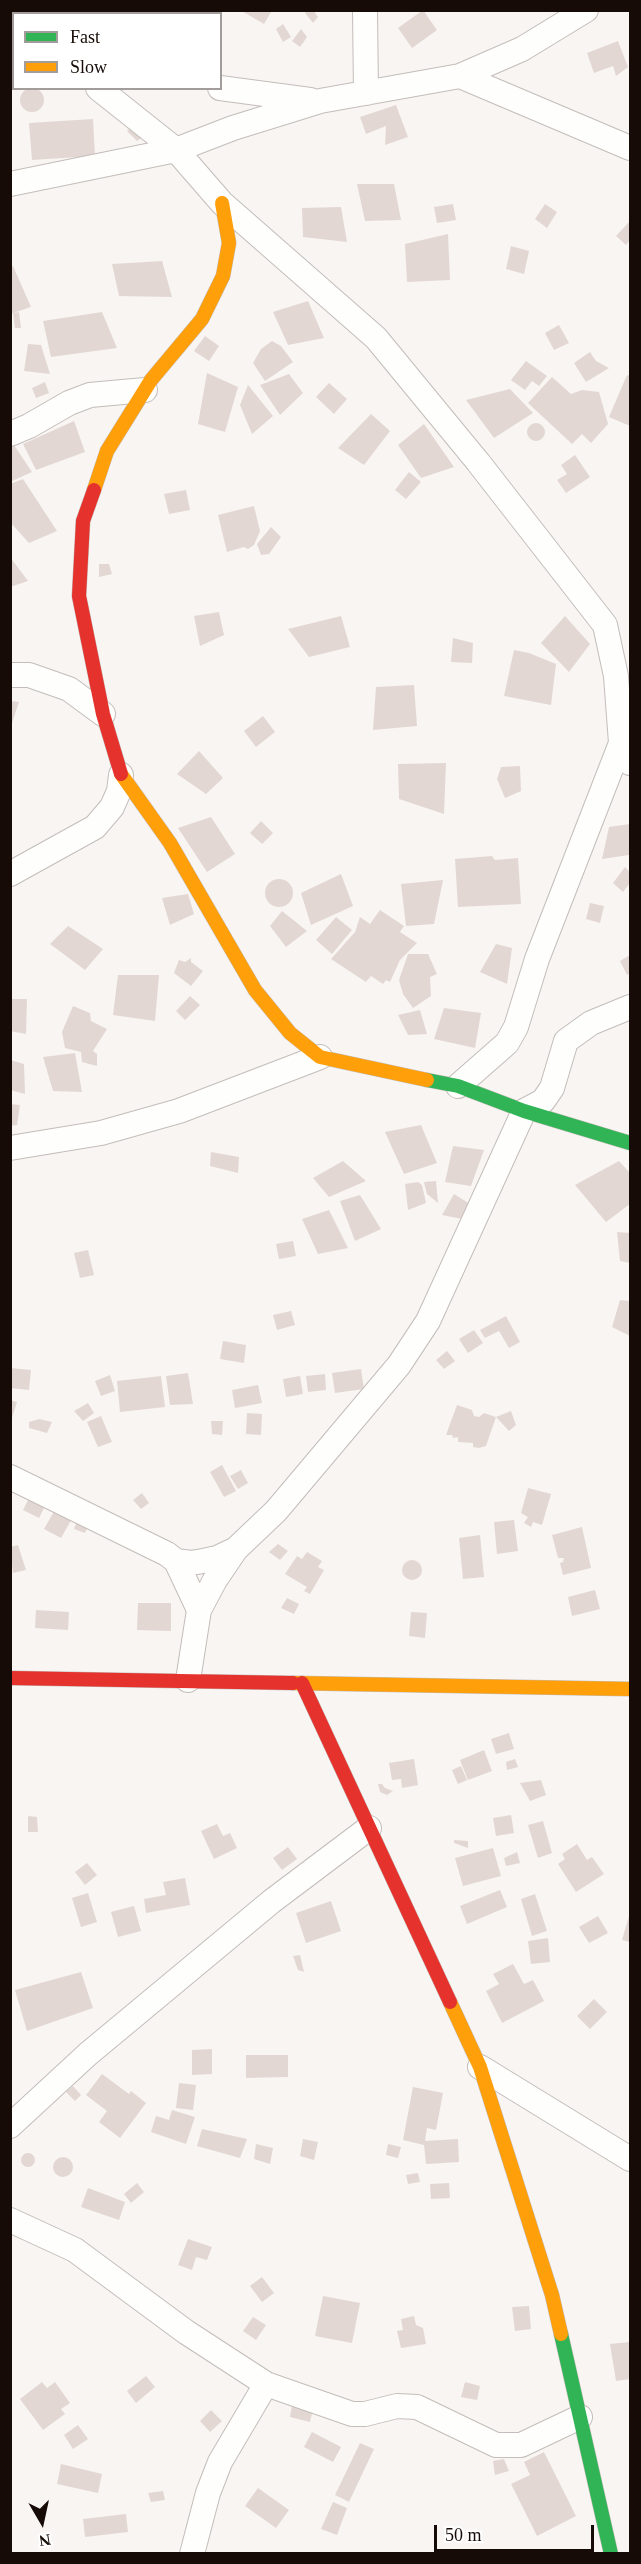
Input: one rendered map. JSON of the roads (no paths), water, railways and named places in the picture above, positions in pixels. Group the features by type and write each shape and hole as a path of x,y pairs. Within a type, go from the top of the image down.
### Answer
{"street":[{"path":"365,10 366,93"},
{"path":"10,184 176,150 233,128 320,101 460,76 522,49 586,10"},
{"path":"460,76 630,148"},
{"path":"222,88 320,101"},
{"path":"101,90 176,150 222,203 376,338 485,471 605,625 616,676 626,753 537,959 516,1027 507,1043 458,1086"},
{"path":"222,203 229,243 223,276 202,319 145,390 107,451 83,521 79,596 103,714 121,775 170,843 255,990 290,1033 320,1057 458,1086 524,1111 630,1143"},
{"path":"10,434 69,403 90,395 145,390"},
{"path":"10,675 29,675 69,689 103,714"},
{"path":"10,874 94,826 112,807 119,791 121,775"},
{"path":"188,1680 199,1610 215,1580 236,1549 276,1510 399,1365 428,1322 524,1111 543,1101 552,1088 567,1041 591,1023 630,1007"},
{"path":"10,1148 101,1133 179,1111 320,1057"},
{"path":"10,1477 167,1554 176,1561 199,1610"},
{"path":"176,1561 203,1562 236,1549"},
{"path":"10,1678 630,1689"},
{"path":"302,1683 480,2067 552,2295 611,2553"},
{"path":"10,2126 106,2038 272,1901 369,1828"},
{"path":"480,2067 630,2159"},
{"path":"10,2220 75,2250 186,2332 266,2384 352,2414 365,2414 396,2406 417,2407 496,2445 521,2445 580,2418"},
{"path":"192,2553 208,2493 220,2462 266,2384"}]}
